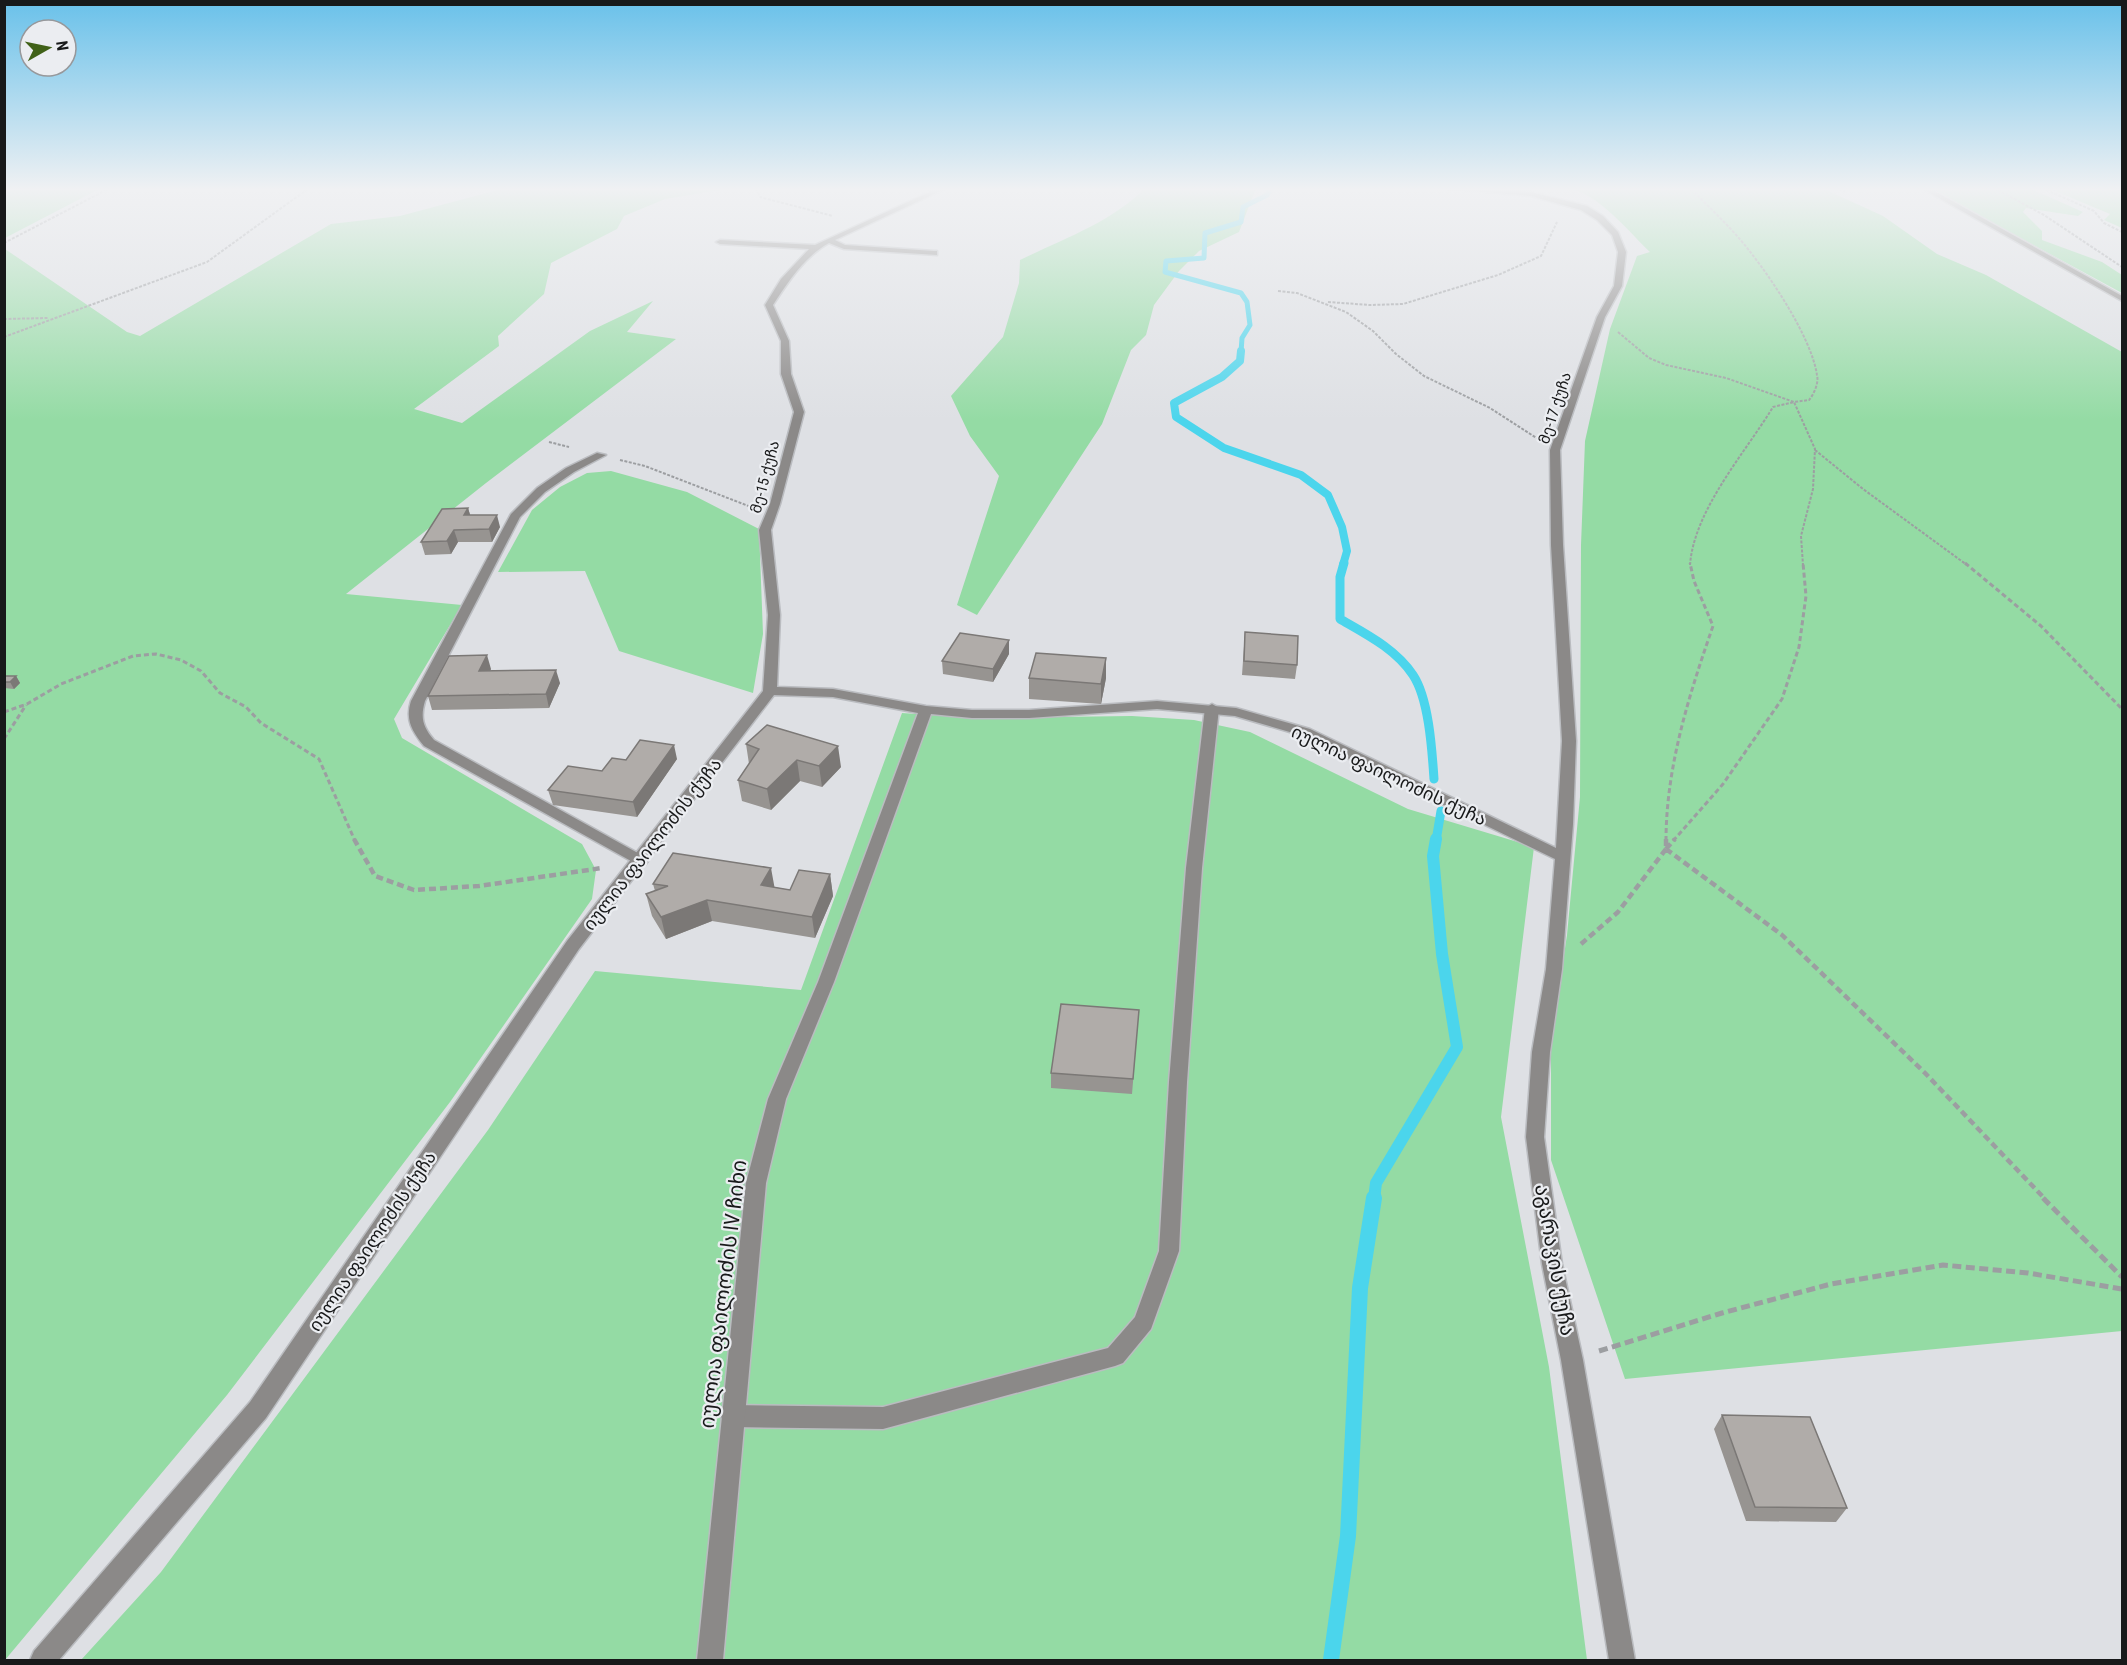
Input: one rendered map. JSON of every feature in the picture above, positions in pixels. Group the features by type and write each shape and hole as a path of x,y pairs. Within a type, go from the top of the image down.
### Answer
{"street":[{"name":"მე-15 ქუჩა","path":"771,691 774,615 765,530 771,516 799,412 786,374 785,341 769,304 784,281 799,266"},
{"name":"მე-17 ქუჩა","path":"1563,857 1569,741 1557,545 1556,450 1601,317 1618,286 1620,266"},
{"path":"2063,266 2122,299"},
{"path":"601,455 570,470 541,490 515,516 418,701 413,715 417,728 429,743 640,861"},
{"name":"იულია ფაილოძის ქუჩა","path":"43,1660 258,1410 573,945 771,691 833,693 926,710 972,714 1029,714 1156,705 1212,708 1236,712 1305,732 1563,857"},
{"path":"732,1416 883,1418 1115,1356 1144,1322 1169,1251 1178,1082 1194,868 1212,708"},
{"name":"იულია ფაილოძის IV ჩიხი","path":"710,1660 756,1183 777,1099 826,982 926,710"},
{"name":"აგარაკის ქუჩა","path":"1563,857 1554,969 1541,1052 1535,1137 1552,1264 1572,1360 1622,1660"}],"path":[{"path":"4,337 197,266"},
{"path":"1323,302 1370,305 1403,304 1498,275 1519,266"},
{"path":"1666,849 1666,805 1687,701 1713,626 1690,564 1697,528 1773,407 1809,400 1814,394 1818,377 1809,345 1760,266"},
{"path":"1278,291 1297,293 1346,312 1373,331 1396,354 1424,376 1490,408 1556,450"},
{"path":"1601,317 1649,358 1666,365 1726,378 1794,402 1815,449 1844,477 1912,523 2011,600 2072,655 2122,709"},
{"path":"4,319 52,318"},
{"path":"549,442 645,466 771,516"},
{"path":"1554,969 1618,912 1666,849 1723,784 1782,699 1799,647 1806,596 1801,536 1813,489 1815,449"},
{"path":"4,712 27,704 61,684 133,656 156,654 181,660 201,671 219,693 246,706 261,723 318,759 347,827 375,876 414,890 537,878 640,861"},
{"path":"4,739 27,704"},
{"path":"1666,849 1782,935 1925,1073 2070,1226 2122,1277"},
{"path":"1572,1360 1722,1313 1831,1284 1943,1265 2028,1273 2122,1289"}],"green space":[{"path":"5,266 30,266 127,332 140,336 260,266 550,266 544,294 498,336 499,346 414,409 462,423 590,331 653,301 627,332 676,339 486,483 346,594 462,605 394,719 402,738 582,844 596,870 592,899 450,1102 227,1395 5,1660"},
{"path":"1020,266 1184,266 1154,305 1146,335 1131,350 1102,424 977,615 957,605 999,476 970,436 951,396 1003,337 1019,283"},
{"path":"1633,266 1964,266 1986,275 2122,352 2122,1331 1625,1379 1551,1160 1551,1040 1567,935 1580,797 1581,545 1585,441 1610,329"},
{"path":"2072,266 2108,266 2122,275 2122,293"},
{"path":"611,471 687,492 759,529 763,634 753,693 619,651 585,571 498,572 532,510 560,487 587,473"},
{"path":"902,713 973,718 1132,716 1194,720 1250,732 1408,809 1534,847 1501,1117 1549,1367 1587,1660 81,1660 161,1572 488,1130 595,971 801,990"}],"building":[{"path":"468,508 464,515 497,515 489,529 454,530 447,541 421,542 442,509"},
{"path":"1245,632 1298,636 1297,665 1244,661"},
{"path":"960,633 1009,640 993,669 942,661"},
{"path":"1036,653 1106,658 1101,684 1029,678"},
{"path":"487,655 479,671 556,670 546,694 428,696 449,656"},
{"path":"4,676 16,676 10,682 4,682"},
{"path":"767,725 838,746 819,766 797,760 767,789 738,780 759,749 746,744"},
{"path":"640,740 674,745 633,802 548,790 568,766 602,771 612,758 626,760"},
{"path":"673,853 771,868 761,885 790,890 799,870 830,874 812,917 707,900 661,917 646,894 668,886 653,884"},
{"path":"1061,1004 1139,1010 1133,1079 1051,1073"},
{"path":"1722,1415 1810,1417 1847,1508 1755,1507"}],"waterway":[{"path":"1166,266 1165,272 1241,293 1247,302 1250,325 1242,338 1241,352"},
{"path":"1241,351 1240,361 1222,377 1174,403 1176,417 1224,448 1301,475 1328,495 1342,527 1347,551 1343,565"},
{"path":"1344,563 1340,577 1340,619 1389,650 1413,675 1423,697 1426,711 1434,779"},
{"path":"1436,841 1441,811"},
{"path":"1374,1199 1376,1183 1457,1047 1442,954 1433,856 1436,839"},
{"path":"1331,1660 1348,1536 1360,1288 1374,1198"}]}
